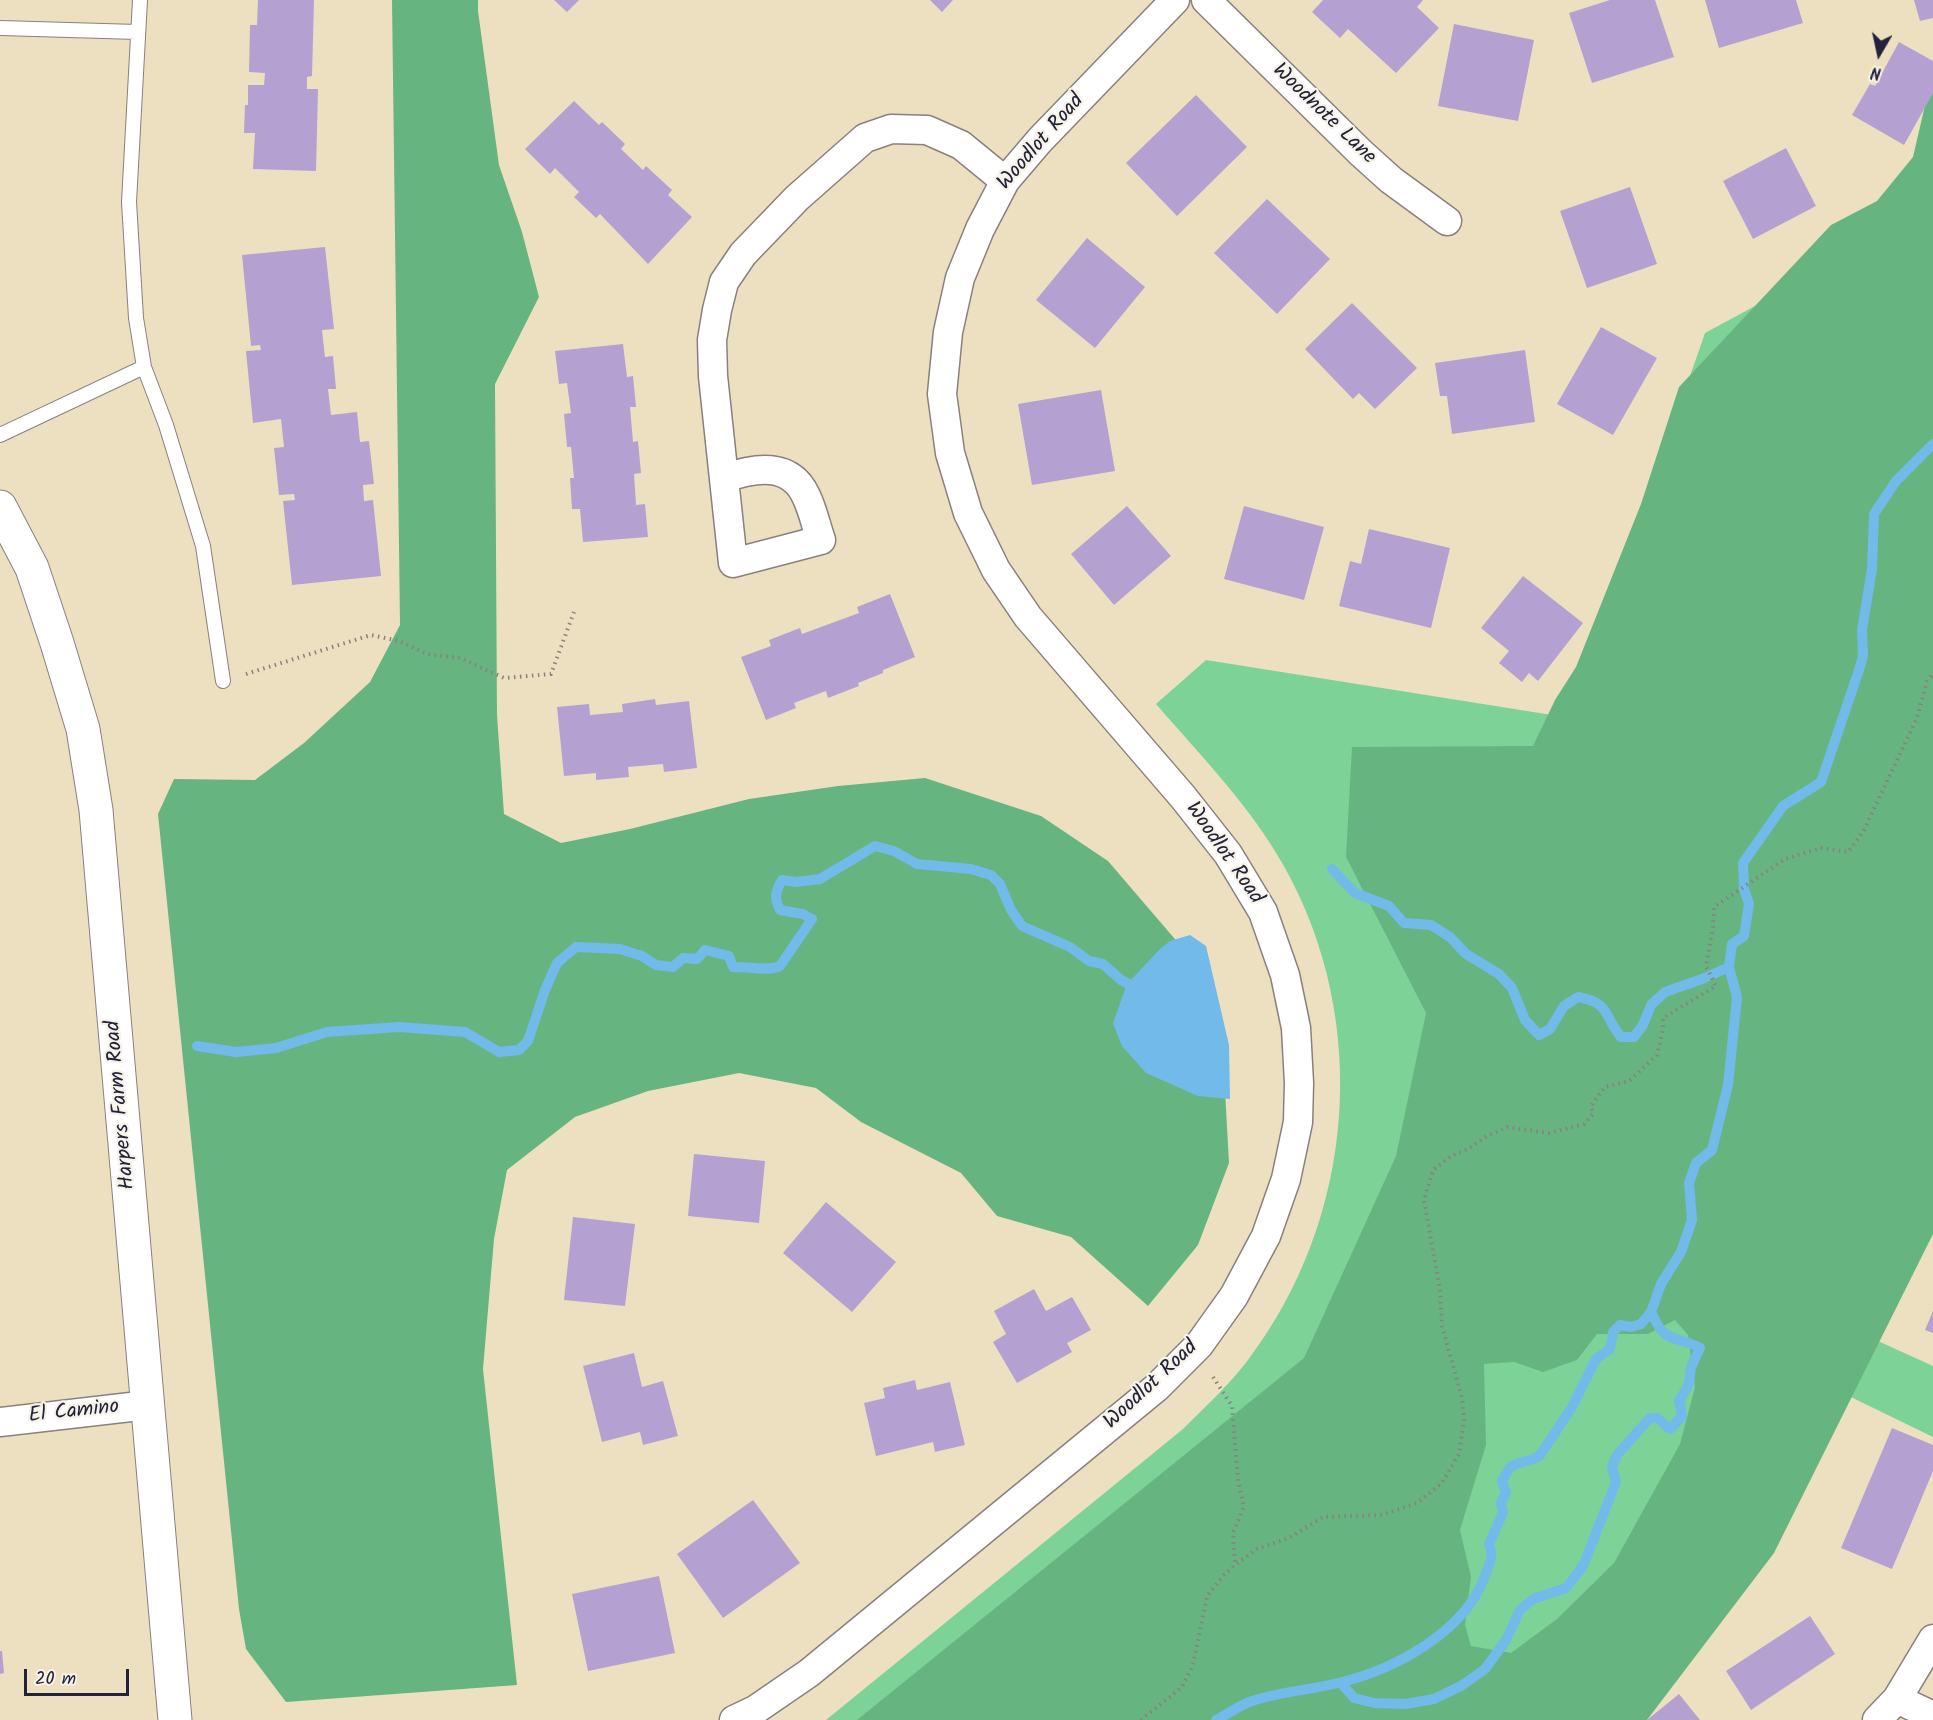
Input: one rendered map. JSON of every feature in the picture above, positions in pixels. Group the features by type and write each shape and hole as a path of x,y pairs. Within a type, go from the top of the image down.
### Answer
{"main road":[{"name":"Harpers Farm Road","path":"0,507 32,568 57,642 85,740 96,810 175,1720"}],"street":[{"name":"Woodlot Road","path":"734,1720 755,1710 809,1673 1156,1388 1195,1348 1239,1286 1266,1236 1286,1179 1298,1122 1299,1083 1296,1028 1285,975 1263,912 1228,854 1183,797 1028,617 996,570 968,513 950,453 942,394 948,332 960,278 980,229 1005,181 1040,140 1175,0"},
{"name":"Woodnote Lane","path":"1206,0 1361,153 1391,180 1447,220"},
{"path":"725,478 712,376 712,340 724,282 743,254 797,198 865,138 891,129 927,130 961,145 1005,181"},
{"name":"El Camino","path":"0,1422 148,1405"},
{"path":"1877,1720 1897,1698 1933,1639"},
{"path":"1897,1698 1933,1716"}],"lane":[{"path":"140,0 129,202 136,318 144,367 166,425 203,546 223,681"},
{"path":"0,28 138,32"},
{"path":"0,435 144,367"}],"path":[{"path":"223,681 371,635 399,641 427,654 460,658 504,678 551,674 574,612"},
{"path":"1141,1720 1182,1687 1193,1665 1207,1596 1235,1565 1257,1549 1289,1538 1323,1517 1382,1515 1417,1503 1442,1483 1459,1454 1464,1420 1462,1398 1442,1326 1440,1290 1424,1200 1434,1170 1450,1156 1468,1149 1487,1136 1507,1127 1549,1133 1584,1124 1593,1114 1591,1106 1605,1087 1629,1082 1657,1055 1664,1030 1663,1018 1716,986 1706,966 1714,907 1785,859 1821,848 1848,852 1863,832 1878,801 1917,718 1927,681 1933,674"},
{"path":"1195,1348 1232,1406 1238,1481 1244,1507 1233,1532 1235,1565"}],"green space":[{"path":"392,0 478,0 499,165 522,232 539,297 495,384 497,715 504,814 561,843 630,829 749,799 838,786 925,778 1041,816 1108,861 1186,952 1222,1037 1229,1163 1198,1245 1148,1306 1071,1237 997,1216 961,1173 861,1122 816,1088 739,1073 648,1091 575,1117 507,1170 494,1239 483,1369 517,1685 286,1702 246,1649 239,1609 158,814 174,779 255,780 304,743 370,682 400,625"},
{"path":"1933,71 1933,1234 1774,1553 1647,1720 857,1720 1304,1358 1396,1156 1426,1013 1346,857 1352,747 1533,746 1555,700 1576,667 1641,504 1679,387 1831,225 1877,201 1913,157","holes":["1675,1320 1688,1335 1695,1387 1680,1444 1614,1563 1557,1619 1511,1653 1471,1646 1465,1625 1471,1577 1460,1530 1486,1445 1484,1364 1514,1362 1543,1372 1577,1360 1597,1334 1648,1334"]},
{"path":"1931,211 1770,1292 1933,1366 1933,1437 1746,1346 1656,1548 1443,1720 826,1720 1183,1429 1248,1360 1284,1305 1311,1245 1329,1183 1339,1119 1339,1055 1331,990 1312,928 1285,868 1272,846 1225,783 1156,704 1206,660 1571,718 1705,333"}],"water":[{"path":"1190,935 1206,946 1229,1045 1230,1099 1198,1096 1146,1073 1122,1046 1113,1023 1127,984 1170,941"}],"building":[{"path":"258,0 314,0 312,76 307,77 307,89 318,89 316,171 253,169 255,133 244,133 248,85 264,85 265,73 249,72 250,25 257,25"},
{"path":"554,0 579,0 567,12"},
{"path":"930,0 953,0 942,12"},
{"path":"1323,0 1423,0 1417,7 1439,28 1396,73 1348,29 1340,38 1312,12"},
{"path":"1610,0 1655,0 1674,57 1592,83 1569,13"},
{"path":"1705,0 1796,0 1803,23 1719,48"},
{"path":"1914,0 1933,0 1933,18 1920,21"},
{"path":"1454,24 1534,40 1518,121 1438,106"},
{"path":"1899,42 1933,61 1933,93 1904,145 1852,115 1870,84 1875,86"},
{"path":"1196,95 1247,147 1177,216 1126,163"},
{"path":"574,101 599,125 602,122 625,144 621,149 643,170 646,166 672,190 668,195 692,217 648,264 600,214 596,218 574,197 579,192 555,168 550,174 525,149"},
{"path":"1786,148 1816,206 1753,239 1723,181"},
{"path":"1630,187 1657,264 1587,288 1560,211"},
{"path":"1267,199 1330,259 1277,314 1214,253"},
{"path":"1087,238 1145,287 1095,348 1036,300"},
{"path":"325,247 334,329 322,330 325,357 333,356 336,389 328,389 331,415 357,412 360,442 369,441 374,484 363,485 364,501 373,500 381,576 292,585 283,501 295,500 294,494 279,495 274,448 284,447 281,419 253,423 246,351 261,350 260,345 251,346 242,255"},
{"path":"1352,303 1417,368 1375,409 1359,393 1353,399 1305,349"},
{"path":"1601,327 1657,358 1613,435 1557,404"},
{"path":"623,344 627,377 633,376 636,407 630,407 633,442 638,441 641,473 634,474 636,505 645,504 648,537 583,542 580,509 572,509 570,478 574,478 571,447 567,447 564,414 571,413 567,383 559,384 555,351"},
{"path":"1525,350 1535,422 1452,434 1447,396 1440,396 1435,363"},
{"path":"1101,390 1115,471 1032,485 1018,404"},
{"path":"1127,506 1171,556 1114,605 1071,554"},
{"path":"1244,506 1324,527 1304,600 1224,579"},
{"path":"1369,529 1450,548 1431,628 1339,606 1350,561 1361,564"},
{"path":"1523,576 1583,623 1538,681 1529,673 1522,682 1499,663 1509,651 1481,628"},
{"path":"890,594 915,657 883,670 883,673 858,683 859,686 828,698 826,691 794,703 796,708 766,720 741,657 771,646 769,640 800,628 802,634 859,613 857,607"},
{"path":"655,699 656,705 689,701 697,768 664,772 663,764 628,767 629,777 596,780 596,773 564,776 557,707 589,704 590,715 623,712 622,704"},
{"path":"694,1154 765,1161 759,1223 688,1216"},
{"path":"826,1202 896,1262 852,1312 783,1253"},
{"path":"573,1217 635,1224 625,1306 564,1300"},
{"path":"1034,1289 1046,1311 1072,1297 1091,1330 1067,1343 1072,1352 1017,1383 993,1342 1006,1334 994,1311"},
{"path":"1933,1311 1933,1333 1925,1330"},
{"path":"634,1353 642,1387 663,1381 678,1436 643,1445 640,1432 602,1442 583,1366"},
{"path":"915,1380 917,1390 950,1382 965,1445 935,1452 933,1442 876,1456 864,1403 885,1398 883,1388"},
{"path":"1892,1428 1933,1445 1933,1471 1892,1569 1841,1548"},
{"path":"753,1500 800,1563 723,1618 677,1554"},
{"path":"659,1576 675,1653 588,1671 572,1594"},
{"path":"1810,1616 1835,1654 1751,1710 1726,1671"},
{"path":"0,1651 2,1651 4,1673 0,1674"},
{"path":"1679,1694 1700,1720 1647,1720"}],"waterway":[{"path":"1216,1720 1252,1701 1342,1682 1384,1668 1405,1658 1444,1631 1461,1615 1474,1597 1488,1569 1491,1557 1489,1544 1503,1513 1501,1503 1506,1493 1502,1481 1510,1467 1541,1454 1572,1407 1596,1359 1610,1349 1613,1332 1620,1325 1631,1327 1641,1324 1651,1312 1661,1284 1681,1252 1692,1220 1689,1183 1696,1163 1712,1150 1728,1085 1737,997 1729,967 1732,944 1744,936 1749,904 1744,889 1743,863 1783,806 1821,782 1863,656 1862,630 1872,569 1874,514 1896,481 1933,444"},
{"path":"197,1046 236,1052 276,1048 327,1032 399,1027 465,1032 499,1052 519,1050 528,1041 545,990 557,963 576,947 620,949 642,956 656,965 673,967 683,958 697,959 705,950 729,956 733,967 775,968 780,966 812,919 803,914 780,910 776,895 782,880 796,882 820,879 875,846 894,851 917,864 971,869 991,875 1000,884 1011,910 1022,926 1070,947 1089,961 1103,964 1121,980 1139,989"},
{"path":"1332,869 1355,893 1389,906 1404,923 1431,925 1450,937 1466,954 1499,974 1512,988 1525,1020 1539,1035 1550,1029 1564,1006 1578,997 1601,1006 1621,1037 1634,1037 1643,1025 1651,1005 1665,992 1729,967"},
{"path":"1341,1683 1354,1698 1374,1703 1405,1704 1434,1699 1461,1686 1485,1669 1506,1640 1520,1610 1533,1599 1566,1588 1583,1566 1616,1482 1612,1467 1617,1455 1650,1418 1657,1418 1670,1429 1682,1416 1679,1401 1689,1384 1691,1367 1700,1348 1664,1333 1651,1312"}]}
